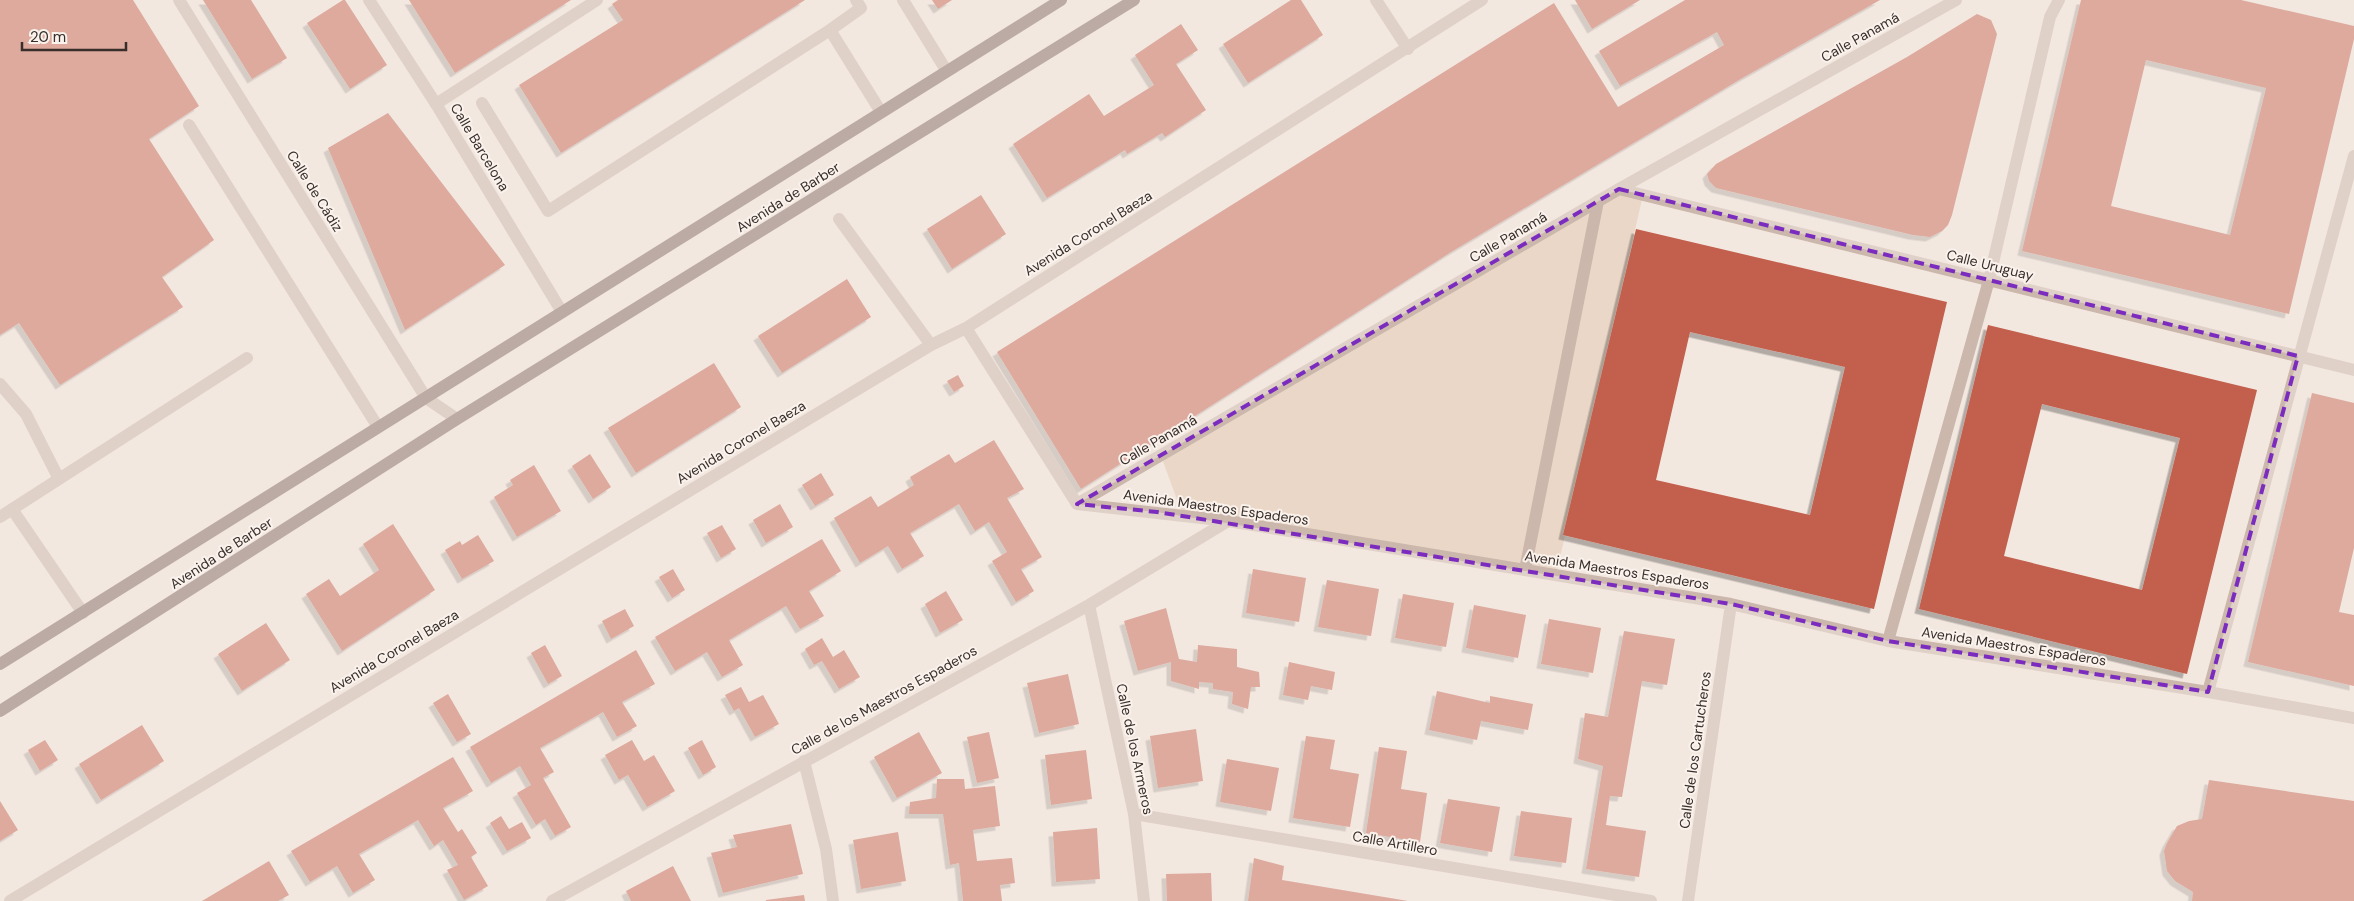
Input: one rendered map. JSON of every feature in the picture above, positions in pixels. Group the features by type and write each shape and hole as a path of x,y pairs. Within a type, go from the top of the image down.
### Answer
{"main road":[{"name":"Avenida de Barber","path":"0,664 946,70 1061,0"},
{"name":"Avenida de Barber","path":"0,711 457,419 1134,0"}],"street":[{"name":"Calle de Cádiz","path":"178,0 426,398"},
{"name":"Calle Barcelona","path":"369,0 436,104 562,312"},
{"path":"436,104 597,0"},
{"path":"482,103 548,211 830,30 861,8 856,0"},
{"path":"903,0 946,70"},
{"path":"1376,0 1408,49"},
{"name":"Avenida Coronel Baeza","path":"10,901 932,345 966,328 1408,49 1482,0"},
{"name":"Calle Panamá","path":"1077,504 1598,202 1956,0"},
{"path":"1888,641 1989,280 2050,17 2059,0"},
{"path":"830,30 881,112"},
{"path":"189,126 378,427"},
{"path":"2208,692 2354,156"},
{"name":"Calle Uruguay","path":"1619,190 2354,370"},
{"path":"1525,570 1598,202"},
{"path":"839,219 932,345"},
{"path":"966,328 1077,504"},
{"path":"0,517 247,358"},
{"path":"0,384 26,414 59,479"},
{"path":"426,398 457,419"},
{"name":"Avenida Maestros Espaderos","path":"1077,504 1228,521 1731,604 1888,641 2208,692 2354,718"},
{"path":"12,509 83,612"},
{"name":"Calle de los Maestros Espaderos","path":"557,900 804,761 1089,605 1228,521"},
{"name":"Calle de los Cartucheros","path":"1688,901 1731,604"},
{"name":"Calle de los Armeros","path":"1089,605 1134,814 1144,901"},
{"path":"804,761 826,849 832,901"},
{"name":"Calle Artillero","path":"1134,814 1651,901"}],"highlighted area":[{"path":"1619,189 2298,356 2208,692 1888,641 1731,604 1157,512 1077,504"}],"shaded area":[{"path":"1619,189 1643,195 1556,575 1183,516 1161,456"}],"building":[{"path":"0,0 133,0 199,106 149,139 214,240 162,277 183,307 60,385 19,323 0,335"},
{"path":"203,0 251,0 287,58 252,79"},
{"path":"345,0 387,65 350,89 307,23"},
{"path":"409,0 571,0 455,73"},
{"path":"618,0 805,0 561,153 519,85 623,20 612,4"},
{"path":"932,0 952,0 938,9"},
{"path":"1291,0 1301,0 1323,35 1248,83 1223,44"},
{"path":"1575,0 1640,0 1592,29"},
{"path":"1685,0 1880,0 1744,77 1451,252 1081,489 997,352 1554,3 1618,107 1724,45 1717,32 1620,86 1599,51"},
{"path":"2081,0 2241,0 2354,26 2354,39 2289,314 2022,251","holes":["2146,60 2266,88 2230,235 2111,206"]},
{"path":"1977,14 1991,20 1997,34 1952,215 1948,225 1942,231 1930,237 1913,235 1716,188 1709,181 1707,174 1716,164 1907,57"},
{"path":"1181,24 1198,50 1176,64 1206,110 1165,137 1162,133 1127,154 1125,150 1047,198 1013,144 1089,94 1104,116 1154,85 1135,55"},
{"path":"388,113 505,265 405,330 328,148"},
{"path":"981,195 1006,234 952,269 927,229"},
{"path":"1636,229 1947,302 1874,609 1563,535","holes":["1690,332 1845,367 1810,515 1656,480"]},
{"path":"847,279 871,317 782,373 758,336"},
{"path":"1988,325 2257,390 2187,674 1919,609","holes":["2042,404 2180,438 2142,590 2004,556"]},
{"path":"714,363 741,407 636,473 608,428"},
{"path":"958,375 964,386 954,392 947,381"},
{"path":"2312,393 2354,403 2354,548 2339,612 2354,615 2354,686 2248,662"},
{"path":"994,440 1024,489 1007,498 1042,557 1021,569 1034,591 1016,602 992,561 1007,552 989,522 975,531 959,504 910,533 924,556 902,569 888,546 860,563 834,518 871,496 878,507 914,485 910,477 949,454 955,463"},
{"path":"590,454 611,487 593,499 572,466"},
{"path":"534,465 561,511 517,537 494,497 513,485 510,480"},
{"path":"821,473 834,495 815,506 802,485"},
{"path":"780,504 793,527 766,543 753,520"},
{"path":"393,524 435,590 342,651 306,594 329,579 340,596 379,570 363,544"},
{"path":"722,525 736,549 721,558 707,533"},
{"path":"478,535 494,561 462,579 445,550 460,541 462,545"},
{"path":"822,539 841,571 809,591 824,616 800,629 786,606 729,640 743,665 722,677 707,652 675,671 655,637"},
{"path":"673,569 685,590 672,598 659,577"},
{"path":"1253,569 1306,578 1299,622 1246,613"},
{"path":"1327,580 1379,589 1371,636 1318,627"},
{"path":"946,591 963,620 940,633 925,604"},
{"path":"1403,594 1454,603 1446,647 1395,638"},
{"path":"1474,605 1526,615 1518,658 1466,648"},
{"path":"1166,608 1179,659 1197,662 1198,645 1237,649 1237,667 1259,672 1260,687 1251,687 1248,709 1232,704 1233,692 1213,689 1213,683 1199,682 1199,689 1171,681 1171,662 1138,671 1124,621"},
{"path":"625,609 634,626 611,639 602,621"},
{"path":"1549,619 1601,628 1593,673 1541,664"},
{"path":"266,623 290,660 242,691 218,654"},
{"path":"1624,631 1675,639 1667,685 1642,681 1622,797 1610,796 1606,825 1646,831 1639,877 1586,869 1603,766 1578,759 1585,713 1608,717"},
{"path":"822,638 833,657 844,650 860,677 839,689 822,661 814,665 805,649"},
{"path":"545,645 562,676 548,684 531,653"},
{"path":"636,650 655,684 622,702 637,726 617,737 603,712 540,748 554,772 543,778 571,827 555,836 545,819 536,825 517,793 531,785 520,766 491,783 470,747"},
{"path":"1289,662 1335,672 1332,690 1311,686 1308,700 1283,695"},
{"path":"1068,674 1079,724 1039,733 1027,683"},
{"path":"741,687 749,702 763,695 779,724 755,737 739,708 734,711 725,695"},
{"path":"1437,691 1490,703 1490,696 1533,704 1528,730 1481,721 1477,740 1429,730"},
{"path":"448,694 471,734 457,742 433,703"},
{"path":"142,725 164,761 101,800 79,764"},
{"path":"1196,729 1203,781 1158,788 1150,736"},
{"path":"919,732 942,773 897,798 874,757"},
{"path":"989,732 999,778 977,783 967,737"},
{"path":"1306,736 1335,740 1330,769 1359,774 1350,827 1293,818"},
{"path":"45,740 58,760 40,771 28,750"},
{"path":"632,740 644,761 654,755 675,791 647,807 628,775 619,780 605,755"},
{"path":"702,740 716,767 703,775 688,748"},
{"path":"1379,747 1407,751 1401,789 1427,793 1420,842 1366,833"},
{"path":"1086,750 1092,799 1051,805 1045,755"},
{"path":"453,757 473,791 443,808 458,832 462,829 477,853 471,857 488,886 464,900 447,870 458,865 443,840 434,846 418,820 359,854 375,880 353,893 337,866 310,882 291,851"},
{"path":"1227,759 1279,768 1271,811 1220,802"},
{"path":"937,779 964,779 965,789 995,786 1000,826 973,830 977,861 1012,858 1015,883 1000,885 1002,901 963,901 959,863 950,865 943,814 909,814 910,802 936,798"},
{"path":"2209,780 2354,801 2354,901 2192,901 2193,892 2175,881 2167,871 2164,851 2177,826 2189,821 2202,819"},
{"path":"1448,799 1500,807 1492,852 1440,843"},
{"path":"0,801 18,830 0,841"},
{"path":"1521,811 1572,818 1566,863 1514,856"},
{"path":"501,816 509,829 522,822 531,838 507,851 490,823"},
{"path":"791,824 803,874 723,893 711,853 737,847 733,835"},
{"path":"1097,828 1100,879 1056,882 1053,832"},
{"path":"898,832 906,881 861,889 853,840"},
{"path":"1254,858 1284,866 1282,880 1408,901 1248,901"},
{"path":"269,861 289,895 278,901 202,901"},
{"path":"673,866 691,901 631,901 626,891"},
{"path":"1211,873 1212,901 1167,901 1166,874"},
{"path":"804,895 805,901 766,901 766,900"}]}
